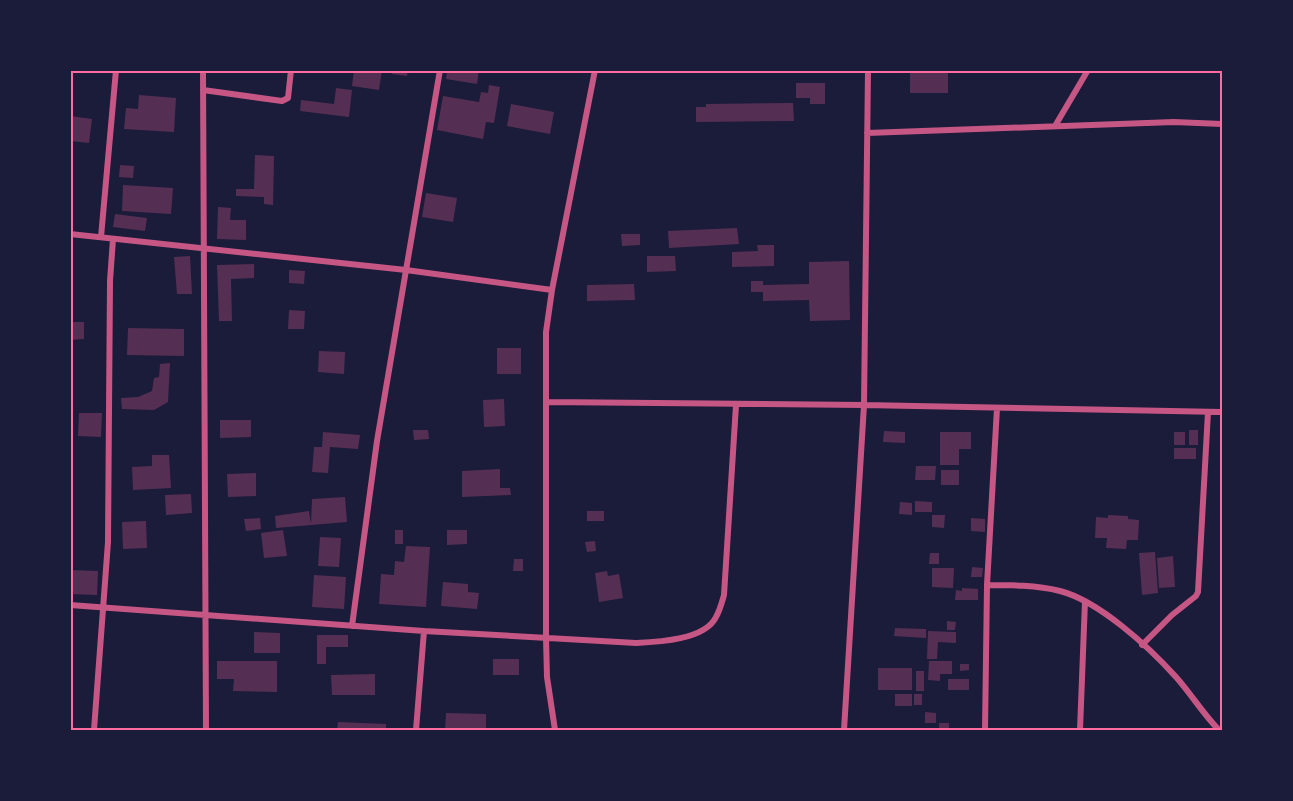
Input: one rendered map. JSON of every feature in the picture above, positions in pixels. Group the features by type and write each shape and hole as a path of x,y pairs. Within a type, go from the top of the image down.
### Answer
{"street":[{"path":"101,237 116,70"},
{"path":"203,70 206,730"},
{"path":"203,90 282,101 288,98 291,70"},
{"path":"352,626 377,441 440,70"},
{"path":"555,730 547,677 546,638 546,332 552,290 595,70"},
{"path":"844,730 864,405 868,70"},
{"path":"1055,126 1088,70"},
{"path":"867,134 1174,122 1222,124"},
{"path":"70,234 406,270 552,290"},
{"path":"94,730 108,542 110,281 113,239"},
{"path":"547,402 1222,412"},
{"path":"70,605 546,638 660,642 694,635 715,620 724,594 735,405"},
{"path":"985,730 987,585 997,408"},
{"path":"1142,645 1198,592 1208,412"},
{"path":"987,585 1038,587 1060,591 1085,601 1119,623 1175,675 1204,715 1220,730"},
{"path":"1080,730 1085,601"},
{"path":"416,730 423,631"}],"building":[{"path":"354,70 382,70 379,90 352,86"},
{"path":"393,70 408,70 407,76 392,74"},
{"path":"447,70 479,70 477,84 446,79"},
{"path":"910,70 948,70 948,93 910,93"},
{"path":"796,83 825,83 825,104 810,104 810,98 796,98"},
{"path":"489,85 500,87 494,123 486,122 483,139 437,130 443,96 479,102 481,92 488,93"},
{"path":"336,88 352,90 349,117 300,111 301,100 334,104"},
{"path":"139,95 176,98 174,132 124,129 126,108 138,109"},
{"path":"793,103 794,121 696,122 696,107 706,107 706,104"},
{"path":"511,104 554,112 550,134 507,126"},
{"path":"70,116 92,119 89,143 70,141"},
{"path":"255,155 274,156 273,205 264,204 264,197 236,196 236,189 254,189"},
{"path":"120,165 134,166 133,178 119,177"},
{"path":"123,185 173,188 171,214 122,211"},
{"path":"426,193 457,198 453,222 422,217"},
{"path":"218,207 231,208 230,220 246,220 246,240 217,239"},
{"path":"115,214 147,218 145,231 113,227"},
{"path":"737,228 739,244 669,248 668,231"},
{"path":"621,234 640,234 640,245 622,246"},
{"path":"757,245 774,245 774,266 732,267 732,252 758,251"},
{"path":"190,256 192,294 177,294 174,257"},
{"path":"647,256 675,256 676,271 647,272"},
{"path":"849,261 850,320 810,321 809,300 763,301 763,292 751,292 751,281 763,281 763,285 809,284 809,262"},
{"path":"254,264 254,278 231,279 232,321 219,321 217,265"},
{"path":"289,270 305,271 304,284 289,283"},
{"path":"634,284 635,300 587,301 587,285"},
{"path":"289,310 305,311 304,329 288,329"},
{"path":"70,322 84,322 84,339 70,340"},
{"path":"128,328 184,329 184,356 127,355"},
{"path":"497,348 521,348 521,374 497,374"},
{"path":"319,351 345,352 344,374 318,372"},
{"path":"170,363 168,402 154,410 122,409 121,398 138,397 152,391 154,378 159,377 160,364"},
{"path":"504,399 505,426 484,427 483,400"},
{"path":"79,413 102,413 101,437 78,436"},
{"path":"220,420 251,420 251,437 220,438"},
{"path":"413,430 428,430 429,439 414,440"},
{"path":"1189,430 1198,430 1198,445 1189,445"},
{"path":"884,431 905,432 905,443 883,442"},
{"path":"323,432 360,435 358,449 330,447 328,473 312,472 314,447 322,447"},
{"path":"940,432 971,432 971,449 959,449 959,465 940,465"},
{"path":"1174,432 1185,432 1185,445 1174,445"},
{"path":"1174,448 1196,448 1196,459 1174,459"},
{"path":"152,455 169,455 171,488 133,490 132,467 152,466"},
{"path":"916,466 936,466 935,480 915,480"},
{"path":"500,469 500,488 510,488 511,495 462,497 462,471"},
{"path":"941,470 959,470 959,485 941,485"},
{"path":"256,473 256,496 228,497 227,474"},
{"path":"191,494 192,513 166,515 165,495"},
{"path":"345,497 347,522 276,528 275,516 309,511 311,524 312,499"},
{"path":"915,501 932,502 932,512 915,512"},
{"path":"900,502 912,503 912,515 899,514"},
{"path":"587,511 604,511 604,521 587,521"},
{"path":"932,515 945,515 944,528 932,527"},
{"path":"1108,515 1128,516 1128,519 1139,520 1138,540 1127,540 1126,549 1106,548 1107,538 1095,538 1096,517 1108,518"},
{"path":"260,518 261,529 246,531 244,519"},
{"path":"971,518 985,519 985,532 971,531"},
{"path":"146,521 147,548 123,549 122,522"},
{"path":"283,530 287,556 264,558 261,533"},
{"path":"395,530 403,530 403,544 395,544"},
{"path":"447,530 467,530 467,544 447,545"},
{"path":"320,537 341,538 339,567 318,566"},
{"path":"595,541 596,551 587,552 585,542"},
{"path":"406,546 430,547 426,607 379,604 381,574 394,575 395,561 404,562"},
{"path":"1155,552 1158,593 1142,595 1139,553"},
{"path":"930,553 939,553 939,564 929,564"},
{"path":"1173,556 1175,587 1159,588 1157,558"},
{"path":"514,559 523,559 523,571 513,571"},
{"path":"972,567 983,568 982,577 971,577"},
{"path":"932,568 954,568 953,588 932,587"},
{"path":"70,570 98,571 97,595 70,594"},
{"path":"607,571 608,576 619,574 623,598 599,602 595,573"},
{"path":"314,575 346,577 344,609 312,607"},
{"path":"443,582 468,584 468,592 479,593 477,609 441,606"},
{"path":"962,588 978,589 978,600 955,600 956,590 962,591"},
{"path":"947,621 956,622 955,630 947,630"},
{"path":"895,628 926,629 926,638 894,636"},
{"path":"928,631 956,632 956,643 938,642 937,659 927,659"},
{"path":"254,632 280,633 280,653 254,653"},
{"path":"317,635 348,635 348,647 326,647 326,664 317,664"},
{"path":"493,659 519,659 519,675 493,675"},
{"path":"217,661 277,661 277,692 233,691 234,679 217,679"},
{"path":"929,661 952,661 952,674 940,674 940,681 928,680"},
{"path":"960,664 969,664 969,670 960,671"},
{"path":"878,668 912,668 912,690 878,690"},
{"path":"916,671 924,671 924,691 916,691"},
{"path":"375,674 375,695 332,695 331,675"},
{"path":"948,679 969,679 969,690 948,690"},
{"path":"895,694 912,694 912,706 895,706"},
{"path":"914,694 922,694 922,705 914,705"},
{"path":"925,712 936,713 936,723 925,723"},
{"path":"446,713 486,714 486,730 445,730"},
{"path":"338,722 386,724 386,730 337,730"},
{"path":"939,723 949,723 949,730 939,730"}]}
